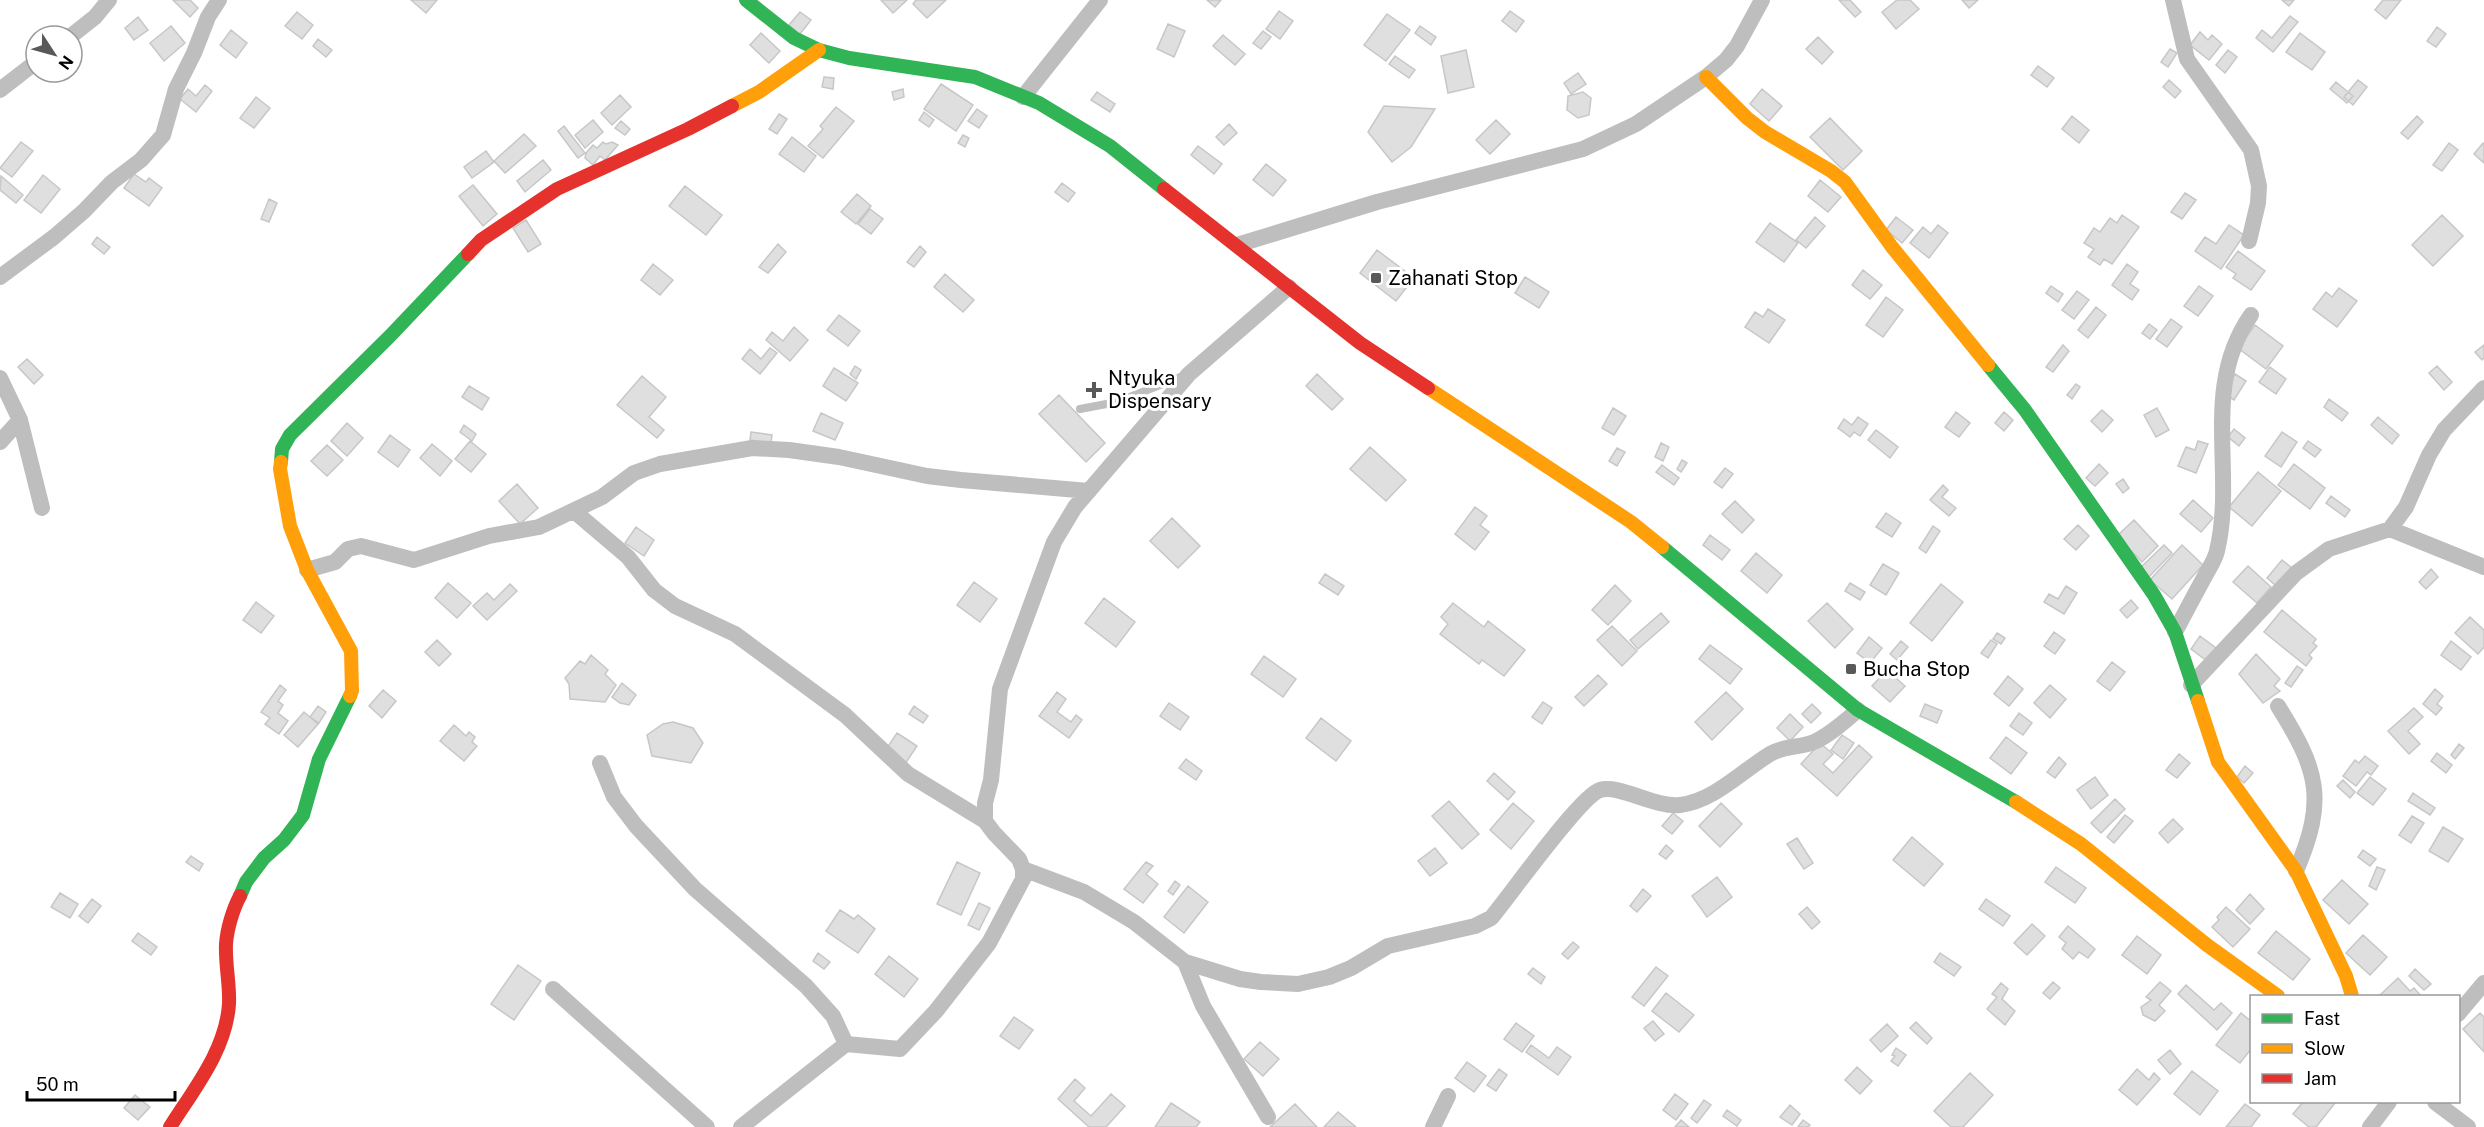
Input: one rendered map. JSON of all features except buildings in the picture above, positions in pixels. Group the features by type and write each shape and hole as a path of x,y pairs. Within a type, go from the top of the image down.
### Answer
{"street":[{"path":"84,26 95,17 109,0"},
{"path":"0,277 54,237 112,182 141,160 164,135 176,89 194,53 208,17 219,0"},
{"path":"746,0 788,34 819,50 849,58 975,77 1023,97 1110,146 1289,287 1402,372 1631,522 1725,597 1858,710 2020,804 2081,844 2207,945 2277,995"},
{"path":"1023,97 1100,0"},
{"path":"1237,245 1377,202 1583,149 1636,124 1706,77 1737,46 1761,0"},
{"path":"2172,0 2187,59 2251,150 2259,186 2258,203 2249,242"},
{"path":"170,1127 208,1068 222,1038 229,1004 226,943 235,905 246,882 264,858 284,840 303,815 319,759 352,691 351,651 307,570 291,526 280,469 282,449 290,435 390,336 481,240 558,189 688,129 759,92 819,50"},
{"path":"0,90 24,71"},
{"path":"1706,77 1747,118 1765,132 1831,171 1852,190 1892,247 2025,410 2154,595 2175,632 2218,762 2296,871 2346,976 2352,995"},
{"path":"985,821 985,803 991,780 1000,689 1054,542 1076,507 1189,374 1289,287"},
{"path":"2175,632 2217,554 2222,521 2222,402 2233,347 2251,315"},
{"path":"0,378 20,420 42,508"},
{"path":"2191,685 2296,573 2329,549 2390,529 2406,507 2429,455 2444,430 2484,388"},
{"path":"0,442 20,420"},
{"path":"307,570 334,562 354,546 414,560 489,536 539,527 575,512 602,497 634,474 660,464 752,448 789,450 839,457 927,476 1089,491"},
{"path":"575,512 628,557 654,590 675,606 735,634 845,715 908,774 985,821 1019,859 1023,869 1023,879 989,943 936,1011 900,1049 846,1044 741,1127"},
{"path":"2390,529 2484,567"},
{"path":"2278,706 2300,741 2311,767 2316,793 2307,846 2296,871"},
{"path":"1023,869 1084,892 1134,922 1185,962 1240,979 1298,984 1329,977 1351,968 1388,946 1475,926 1491,918 1568,822 1598,790 1609,789 1662,804 1692,803 1718,790 1772,753 1788,746 1813,743 1858,710"},
{"path":"600,763 614,797 636,826 695,889 806,987 833,1016 846,1044"},
{"path":"1185,962 1203,1006 1268,1118"},
{"path":"2460,1012 2484,983"},
{"path":"554,989 706,1127"},
{"path":"1433,1127 1448,1096"},
{"path":"2370,1127 2388,1103"},
{"path":"2438,1103 2468,1127"}],"lane":[{"path":"1080,409 1116,402 1189,374"}],"traffic: fast":[{"path":"746,0 794,38 819,50 849,58 975,77 1039,103 1110,146 1164,189"},
{"path":"281,462 282,449 290,435 390,336 468,254"},
{"path":"1988,365 2025,410 2154,595 2175,632 2198,701"},
{"path":"1662,547 1858,710 2016,802"},
{"path":"240,896 246,882 264,858 284,840 303,815 319,759 350,696"}],"traffic: slow":[{"path":"732,106 759,92 819,50"},
{"path":"1706,77 1747,118 1765,132 1831,171 1845,182 1892,247 1988,365"},
{"path":"1428,388 1631,522 1662,547"},
{"path":"281,462 280,469 290,526 307,570 351,651 352,691 350,696"},
{"path":"2198,701 2218,762 2296,871 2346,976 2352,995"},
{"path":"2016,802 2081,844 2207,945 2277,995"}],"traffic: jam":[{"path":"468,254 481,240 557,189 688,129 732,106"},
{"path":"1164,189 1360,343 1428,388"},
{"path":"170,1127 207,1068 227,1021 229,1004 227,938 240,896"}],"place":[{"name":"Zahanati Stop","path":"1376,278"},
{"name":"Ntyuka Dispensary","path":"1094,390"},
{"name":"Bucha Stop","path":"1851,669"}]}
